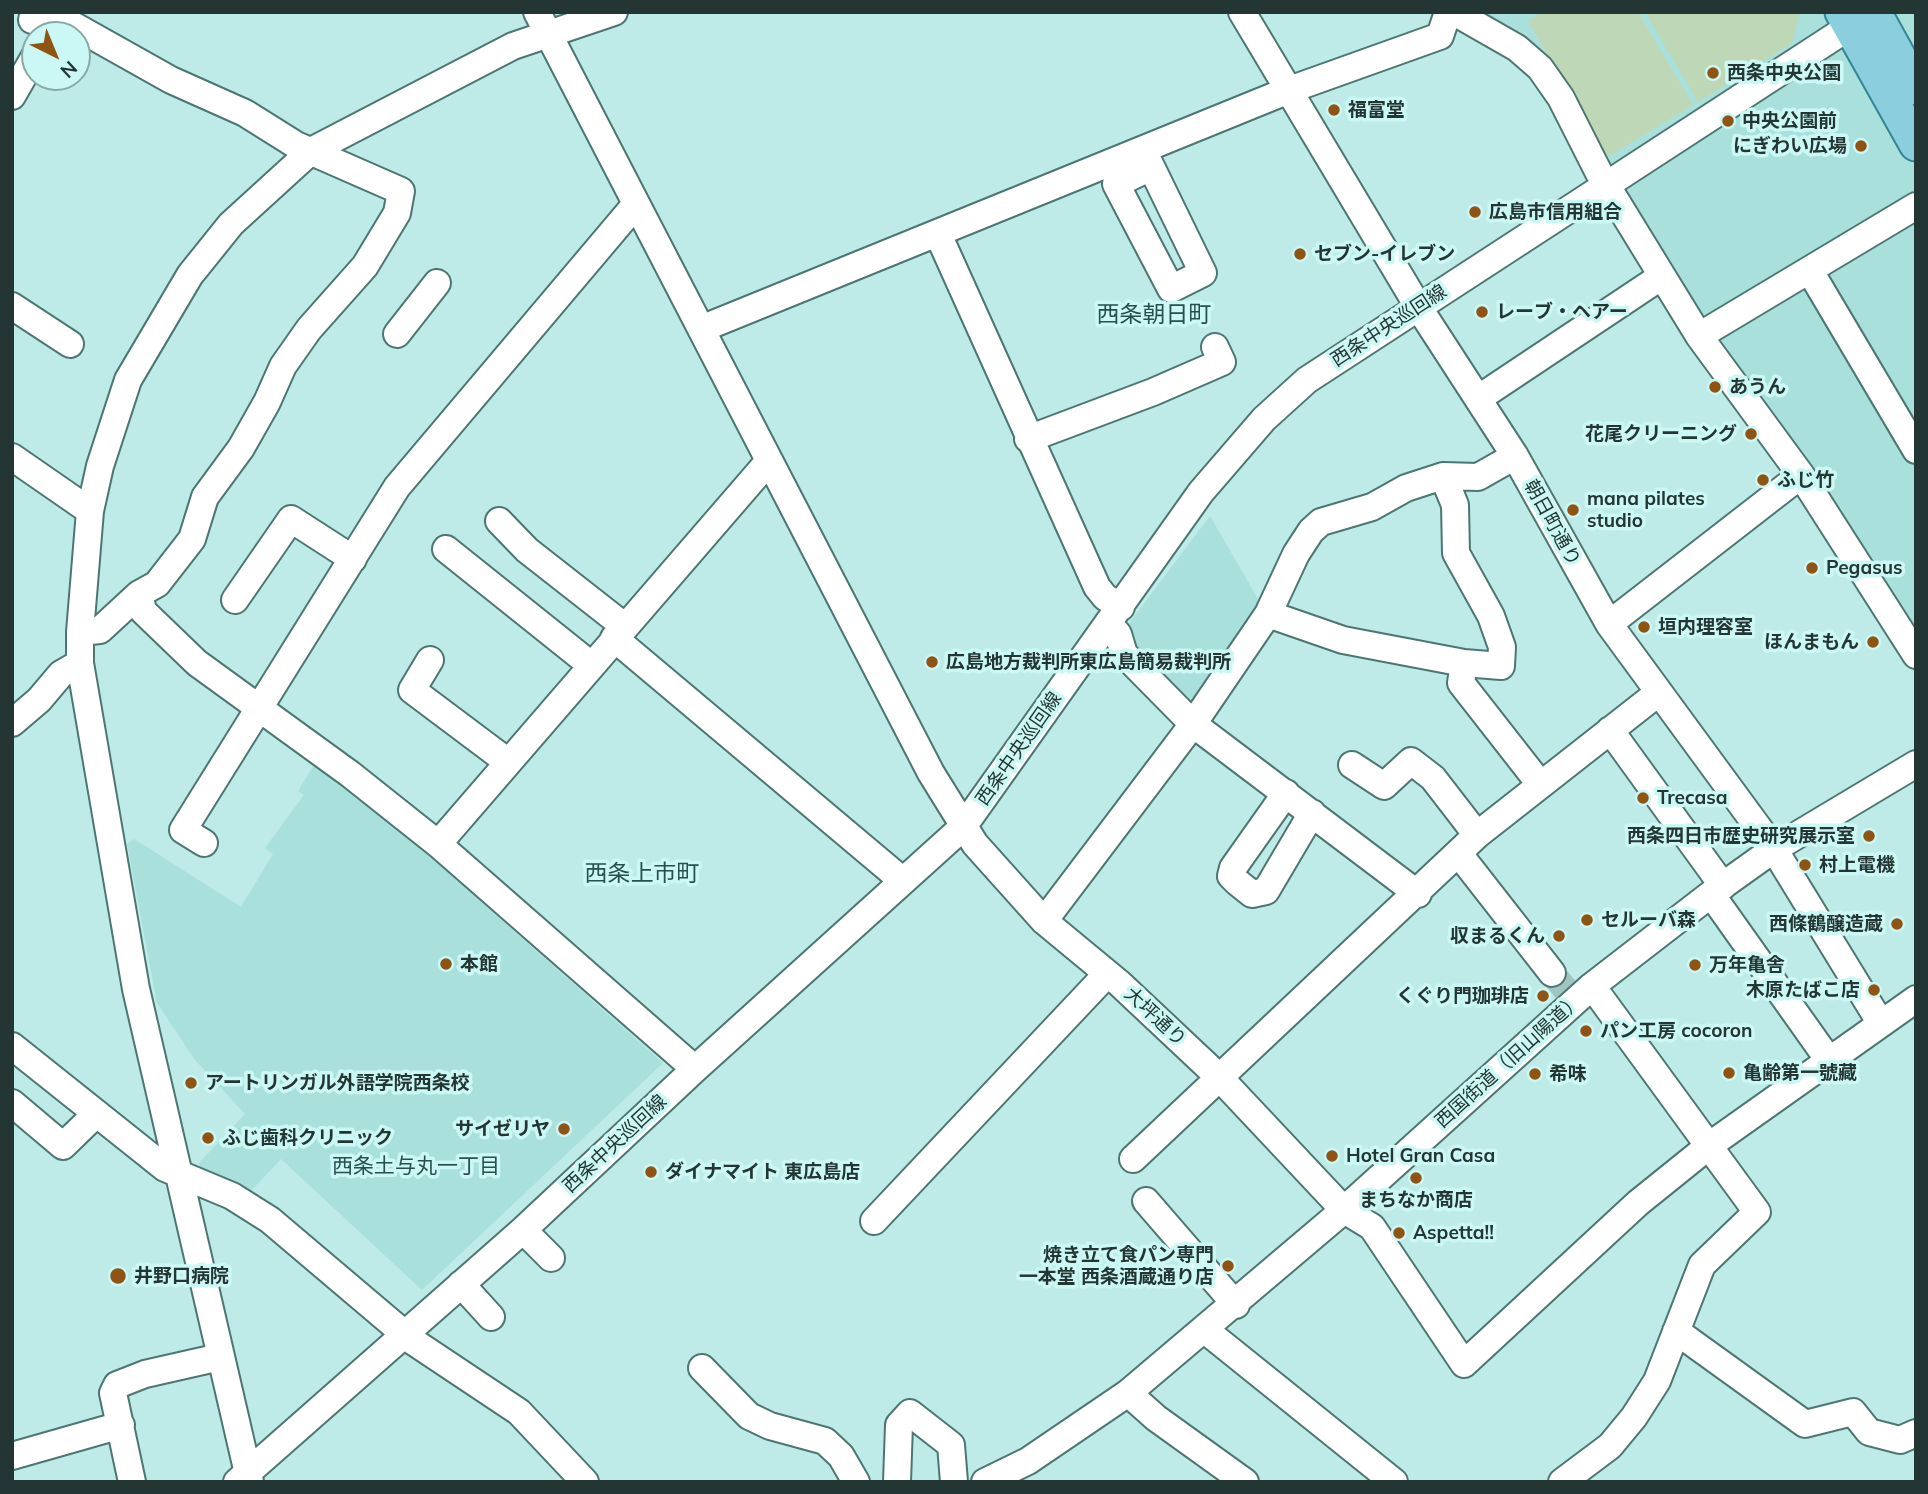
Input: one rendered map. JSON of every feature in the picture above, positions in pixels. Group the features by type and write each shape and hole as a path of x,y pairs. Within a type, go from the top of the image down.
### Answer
{"main road":[{"path":"1859,16 1916,88"},
{"path":"1859,16 1916,144"}],"street":[{"path":"245,1478 136,989 80,663 90,511 114,416 128,380 190,275 231,224 311,151 513,46 544,23 614,12"},
{"name":"朝日町通り","path":"1242,12 1419,308 1515,456 1609,624 1774,849 1880,1021"},
{"path":"701,329 938,234 1147,159 1289,90 1440,36 1448,12"},
{"path":"1454,12 1517,48 1540,68 1561,99 1607,186 1699,336 1908,625 1916,655"},
{"name":"西条中央巡回線","path":"245,1478 523,1230 695,1069 963,827 1201,492 1264,419 1307,380 1607,186 1859,16"},
{"name":"大坪通り","path":"544,23 768,462 931,773 963,827 1044,921 1107,974 1219,1077 1344,1210 1372,1227 1464,1364 1638,1203 1710,1145"},
{"path":"80,632 100,630 139,594 158,584 192,540 205,496 241,448 267,402 283,366 309,329 365,266 397,213 401,191 296,145 245,113 171,80 91,35"},
{"path":"12,96 21,80"},
{"path":"204,843 183,830 397,487 636,204"},
{"path":"1699,336 1916,206"},
{"path":"938,234 1028,439 1097,587 1114,615 1124,654 1192,723 1418,894"},
{"path":"1810,271 1916,450"},
{"path":"1479,398 1662,276"},
{"path":"397,334 437,283"},
{"path":"12,306 70,344"},
{"path":"1028,439 1153,392 1222,362 1215,347"},
{"path":"1044,921 1192,723 1268,614 1296,554 1321,522 1372,507 1406,488 1443,476 1479,477 1515,456"},
{"path":"12,457 90,511"},
{"path":"438,844 768,462"},
{"path":"1609,624 1801,475"},
{"path":"1268,614 1343,640 1464,663 1501,666 1502,647 1491,616 1456,553 1455,505 1443,476"},
{"path":"235,600 291,519 353,559"},
{"path":"499,520 527,550 903,881"},
{"path":"446,549 591,665"},
{"path":"139,594 143,611 197,663 261,708 438,844 695,1069"},
{"path":"430,660 412,690 508,762"},
{"path":"12,723 39,700 61,674 80,663"},
{"path":"1464,663 1461,683 1540,784"},
{"path":"1133,1159 1418,894 1477,835 1658,693"},
{"path":"1610,730 1828,1059"},
{"path":"1352,765 1384,786 1411,761 1433,778 1477,835"},
{"name":"西国街道（旧山陽道）","path":"985,1482 1028,1461 1128,1393 1236,1305 1592,986 1774,849 1916,764"},
{"path":"1286,793 1233,868 1231,876 1252,894 1266,891 1312,813"},
{"path":"1459,854 1552,973"},
{"path":"874,1221 1107,974"},
{"path":"1562,1482 1610,1446 1623,1432 1657,1381 1702,1265 1757,1212 1592,986"},
{"path":"1710,1145 1880,1021 1916,999"},
{"path":"12,1046 177,1175 232,1196 270,1220 404,1334 519,1412 572,1477"},
{"path":"12,1103 63,1146 96,1114"},
{"path":"1146,1201 1236,1305"},
{"path":"523,1230 551,1258"},
{"path":"460,1284 491,1317"},
{"path":"1205,1330 1394,1482"},
{"path":"1676,1331 1805,1424 1853,1412 1869,1432 1900,1440 1916,1433"},
{"path":"132,1482 113,1393 117,1385 145,1374 220,1357"},
{"path":"702,1368 749,1416 770,1426 825,1441 841,1456 856,1482"},
{"path":"1128,1393 1156,1418 1245,1482"},
{"path":"897,1482 899,1425 910,1413 951,1445 954,1482"},
{"path":"12,1456 121,1425"}],"shaded area":[{"path":"1451,12 1916,12 1916,674 1543,81"},
{"path":"1210,516 1265,611 1190,717 1121,634"},
{"path":"316,762 342,779 663,1063 422,1290 281,1159 245,1197 202,1175 199,1163 245,1114 195,1060 157,1003 127,844 134,839 241,907 273,854 265,848 304,795 298,791"}],"green space":[{"path":"1542,12 1638,12 1693,105 1606,158 1528,21"},
{"name":"西条中央公園","path":"1645,12 1800,12 1792,43 1698,102"}],"tunnel":[{"path":"1552,973 1575,1001"}],"place":[{"name":"西条中央公園","path":"1713,73"},
{"name":"福富堂","path":"1334,110"},
{"name":"中央公園前","path":"1728,121"},
{"name":"にぎわい広場","path":"1861,146"},
{"name":"広島市信用組合","path":"1475,212"},
{"name":"セブン-イレブン","path":"1300,254"},
{"name":"レーブ・ヘアー","path":"1482,312"},
{"name":"あうん","path":"1715,387"},
{"name":"花尾クリーニング","path":"1751,434"},
{"name":"ふじ竹","path":"1763,480"},
{"name":"mana pilates studio","path":"1573,510"},
{"name":"Pegasus","path":"1812,568"},
{"name":"垣内理容室","path":"1644,627"},
{"name":"ほんまもん","path":"1873,642"},
{"name":"広島地方裁判所東広島簡易裁判所","path":"932,662"},
{"name":"Trecasa","path":"1643,798"},
{"name":"西条四日市歴史研究展示室","path":"1869,836"},
{"name":"村上電機","path":"1805,865"},
{"name":"セルーバ森","path":"1587,920"},
{"name":"西條鶴醸造蔵","path":"1897,924"},
{"name":"収まるくん","path":"1559,936"},
{"name":"本館","path":"446,964"},
{"name":"万年亀舎","path":"1695,965"},
{"name":"木原たばこ店","path":"1874,990"},
{"name":"くぐり門珈琲店","path":"1543,996"},
{"name":"パン工房 cocoron","path":"1586,1031"},
{"name":"亀齢第一號藏","path":"1729,1073"},
{"name":"希味","path":"1535,1074"},
{"name":"アートリンガル外語学院西条校","path":"191,1083"},
{"name":"サイゼリヤ","path":"564,1129"},
{"name":"ふじ歯科クリニック","path":"208,1138"},
{"name":"Hotel Gran Casa","path":"1332,1156"},
{"name":"ダイナマイト 東広島店","path":"651,1172"},
{"name":"まちなか商店","path":"1416,1178"},
{"name":"Aspetta!!","path":"1399,1233"},
{"name":"焼き立て食パン専門 一本堂 西条酒蔵通り店","path":"1228,1266"},
{"name":"井野口病院","path":"118,1276"}],"district":[{"name":"西条朝日町","path":"1154,315"},
{"name":"西条上市町","path":"642,874"},
{"name":"西条土与丸一丁目","path":"416,1167"}]}
